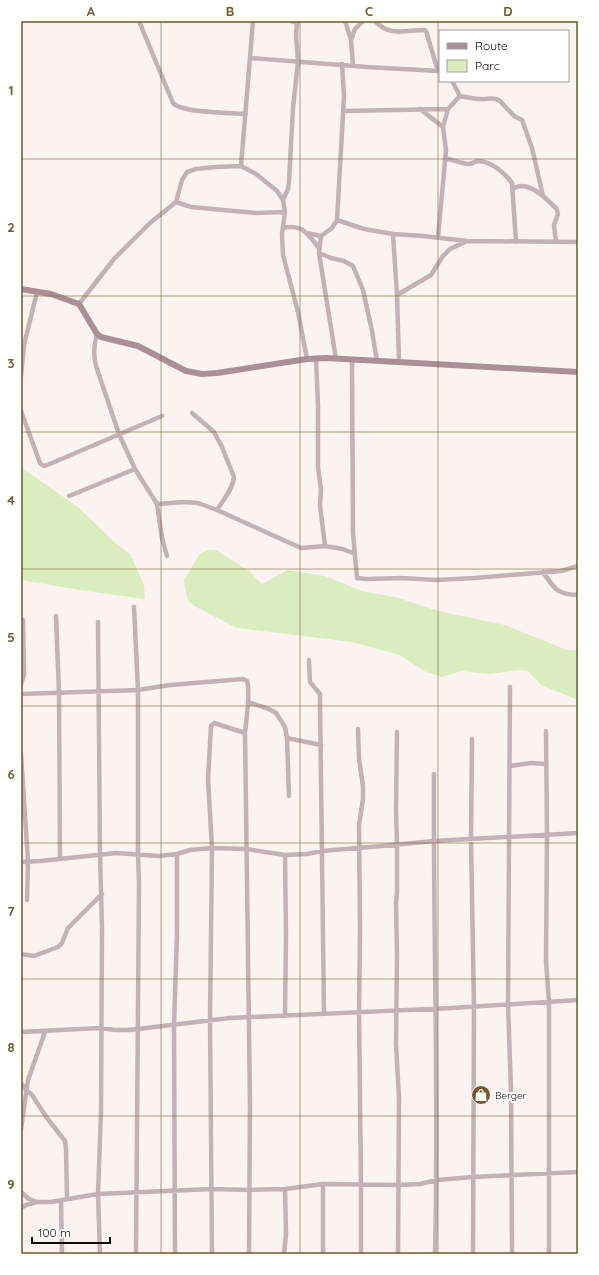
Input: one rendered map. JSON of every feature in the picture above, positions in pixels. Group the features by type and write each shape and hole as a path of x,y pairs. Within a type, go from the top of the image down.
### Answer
{"street":[{"path":"139,21 175,106 194,110 246,114"},
{"path":"141,27 143,21"},
{"path":"241,166 253,21"},
{"path":"283,200 288,189 292,144 293,108 298,62 296,35 298,23 291,21"},
{"path":"345,21 351,40 353,66"},
{"path":"351,40 355,29 363,21"},
{"path":"251,58 439,71 426,31 391,32 382,28 375,21"},
{"path":"336,359 319,251 321,236 332,228 337,220 344,96 342,64"},
{"path":"453,82 460,96"},
{"path":"438,237 445,158 445,134 443,127 448,109 460,96"},
{"path":"460,96 480,99 493,98 500,100 514,116 522,120 532,148 543,196"},
{"path":"420,109 443,127"},
{"path":"343,111 448,109"},
{"path":"445,158 470,164 477,161 492,165 508,178 512,183 513,189 516,242"},
{"path":"79,304 114,259 150,223 176,202 182,180 187,172 196,169 241,166 256,174 277,191 283,200 283,255 298,312 307,359"},
{"path":"513,189 516,187 526,186 543,196 556,208 558,214 554,225 556,242"},
{"path":"277,191 288,189"},
{"path":"176,202 191,207 256,213 284,212"},
{"path":"273,212 283,226"},
{"path":"337,220 364,229 393,234 438,237 467,241 578,242"},
{"path":"283,226 296,226 307,233 321,236"},
{"path":"307,233 319,251 331,258 344,261 353,266 363,290 377,361"},
{"path":"393,234 399,362"},
{"path":"397,295 431,275 443,256 450,250 467,241"},
{"path":"21,289 61,297 79,304 97,334 107,339 138,346 186,371 198,374 217,373 307,359 399,362 578,372"},
{"path":"21,376 24,345 37,292"},
{"path":"97,334 93,355 119,434 135,469 157,504 162,538 167,556"},
{"path":"316,359 318,467 320,505 325,546"},
{"path":"352,360 353,533 356,576 358,579 462,579 561,571 578,566"},
{"path":"21,411 40,463 43,466 162,416"},
{"path":"192,413 214,432 222,447 234,477 234,480 217,510"},
{"path":"69,496 135,469"},
{"path":"157,504 184,502 198,503 301,548 325,546 343,549 355,554"},
{"path":"543,572 557,591 578,595"},
{"path":"134,607 138,690 139,883 136,1254"},
{"path":"56,616 59,692 60,858"},
{"path":"21,684 24,675 23,620"},
{"path":"98,622 100,855 102,894 100,1028 101,1111 98,1194 100,1254"},
{"path":"309,660 310,682 320,694 324,1014"},
{"path":"21,694 138,690 170,685 243,679 247,681 248,702 245,734 250,1104 249,1254"},
{"path":"510,687 508,1004 511,1090 512,1254"},
{"path":"248,702 276,713 285,727 287,738 289,796"},
{"path":"212,1254 210,1020 212,848 208,779 211,726 214,723 245,734"},
{"path":"358,729 359,759 363,786 363,799 359,825 360,1254"},
{"path":"546,731 546,961 549,1002 549,1254"},
{"path":"397,732 396,903 398,955 396,1038 399,1098 398,1254"},
{"path":"287,738 321,745"},
{"path":"472,739 471,839 474,1007 473,1254"},
{"path":"21,754 28,861 27,900"},
{"path":"510,766 531,763 546,764"},
{"path":"434,774 437,1180 435,1254"},
{"path":"21,862 116,853 158,856 177,854 190,850 212,848 246,849 285,855 307,854 322,851 434,841 578,833"},
{"path":"175,1254 174,1025 177,933 177,854"},
{"path":"285,855 285,1016"},
{"path":"21,954 34,956 58,947 62,943 68,928 102,894"},
{"path":"21,1032 45,1032 100,1028 115,1030 174,1025 210,1020 474,1007 578,1000"},
{"path":"21,1129 28,1080 45,1032"},
{"path":"21,1083 32,1095 47,1118 65,1141 67,1199"},
{"path":"21,1208 37,1202 98,1194 212,1189 285,1189 323,1184 399,1185 420,1184 437,1180 473,1177 578,1172"},
{"path":"323,1184 323,1254"},
{"path":"284,1254 286,1234 285,1189"},
{"path":"21,1192 37,1202"},
{"path":"61,1200 62,1254"}],"green space":[{"path":"21,467 79,508 114,542 130,554 144,585 145,599 21,580"},
{"path":"207,550 216,550 249,571 262,584 287,570 325,576 362,591 399,598 434,610 505,625 567,650 578,650 578,700 541,685 528,671 519,670 490,674 461,671 442,677 424,671 400,655 352,642 237,628 194,606 187,599 184,580 199,555"}],"place":[{"name":"Berger","path":"481,1095"}]}
